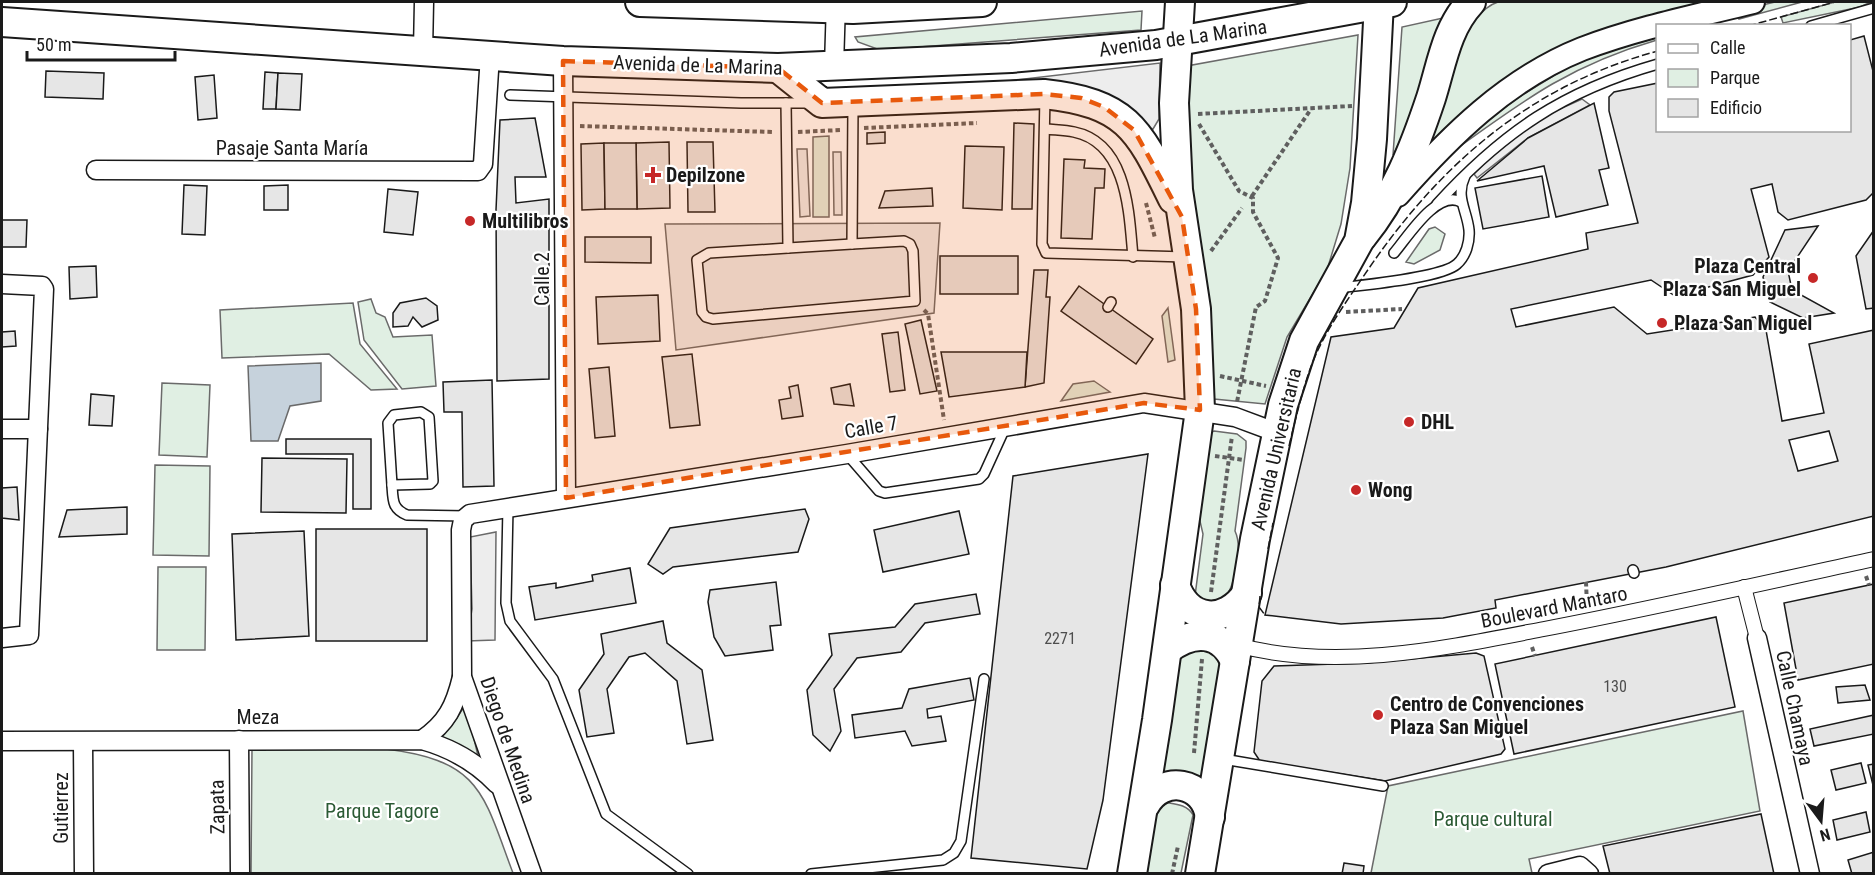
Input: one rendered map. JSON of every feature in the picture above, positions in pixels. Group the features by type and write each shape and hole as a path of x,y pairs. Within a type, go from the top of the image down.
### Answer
{"main road":[{"path":"640,2 836,5 982,2"},
{"path":"1132,873 1145,805 1200,410 1190,267 1178,190 1175,109 1180,2"},
{"path":"1359,241 1383,211 1409,158 1456,19 1472,2"},
{"name":"Avenida de La Marina","path":"2,22 563,61 778,68 1011,58 1177,42 1384,3"},
{"name":"Avenida Universitaria","path":"1200,873 1247,593 1283,440 1300,349 1335,301 1359,241 1366,203 1384,3"},
{"path":"778,68 822,103 1044,94 1081,98 1104,107 1128,124 1155,160 1182,217"},
{"path":"1175,585 1186,606 1197,613 1208,615 1231,610 1247,593"},
{"path":"1168,648 1192,635 1205,634 1224,643 1236,653"},
{"path":"1145,805 1158,789 1178,784 1198,792 1206,803 1210,817"}],"street":[{"path":"423,51 424,2"},
{"path":"1668,24 1753,2"},
{"path":"834,66 836,5"},
{"path":"1383,211 1444,143 1489,104 1525,80 1580,50 1656,27"},
{"name":"Pasaje Santa María","path":"96,170 478,171 483,164 490,55"},
{"name":"Calle 2","path":"563,61 566,498"},
{"path":"2,284 42,286 44,289 28,637 2,638"},
{"name":"Calle 7","path":"468,515 1144,403 1234,417 1283,440"},
{"path":"2,429 38,429"},
{"name":"Diego de Medina","path":"468,515 461,530 462,677 532,873"},
{"name":"Boulevard Mantaro","path":"1236,653 1308,656 1396,654 1577,623 1874,559"},
{"name":"Calle Chamaya","path":"1744,587 1809,873"},
{"path":"422,740 440,726 454,707 462,677"},
{"name":"Zapata","path":"239,740 240,873"},
{"name":"Meza","path":"2,741 422,740 457,753 487,773 500,787"},
{"name":"Gutierrez","path":"83,742 84,873"},
{"path":"1548,873 1580,866 1589,873"}],"lane":[{"path":"1818,24 1874,8"},
{"path":"1394,253 1467,172 1510,135 1560,102 1594,85 1656,65"},
{"path":"1044,94 1046,129 1043,249 1052,255 1133,257 1190,267"},
{"path":"510,95 822,103"},
{"path":"786,103 788,248"},
{"path":"852,244 853,103"},
{"path":"1046,129 1076,132 1093,140 1109,154 1120,174 1129,215 1133,257"},
{"path":"1335,301 1438,273 1457,265 1464,255 1469,233 1461,202 1461,187 1467,172"},
{"path":"1437,204 1451,199 1461,202"},
{"path":"904,241 910,244 913,251 915,301 713,320 706,318 702,312 697,260 701,255 852,244 904,241"},
{"path":"392,485 430,484 433,481 429,417 421,412 394,416 388,423 393,505 407,515 468,515"},
{"path":"847,454 879,491 885,493 979,479 984,474 1005,427"},
{"path":"508,507 506,603 510,621 553,679 606,814 688,873"},
{"path":"811,873 943,860 954,853 961,841 984,679"},
{"path":"1220,759 1383,786"}],"path":[{"path":"1252,196 1239,191 1189,115 1374,104"},
{"path":"1256,307 1264,301 1278,258 1253,212 1252,196 1312,109"},
{"path":"571,125 772,132"},
{"path":"794,132 842,130"},
{"path":"1190,267 1242,208"},
{"path":"915,301 928,314 947,437"},
{"path":"1335,301 1402,309"},
{"path":"1219,376 1272,388"},
{"path":"1212,456 1244,460"}],"highlighted area":[{"path":"563,61 778,68 822,103 1044,94 1081,98 1104,107 1134,130 1182,217 1196,309 1200,410 1144,403 566,498"}],"green space":[{"path":"1498,2 1710,2 1597,34 1417,160 1447,71 1458,47 1483,11"},
{"path":"1775,2 1802,2 1739,19 1737,11"},
{"path":"1835,2 1871,2 1860,7 1783,23 1781,17"},
{"path":"1142,11 1141,30 880,50 858,42 855,37"},
{"path":"1443,18 1413,114 1393,155 1402,27"},
{"path":"1656,34 1656,40 1627,49 1576,71 1530,98 1459,147 1456,144 1519,97 1581,59"},
{"path":"1358,35 1350,168 1341,224 1327,270 1287,337 1265,404 1214,399 1186,192 1187,66"},
{"path":"829,136 829,217 813,217 813,137"},
{"path":"1435,227 1445,234 1440,250 1414,264 1406,262 1429,229"},
{"path":"371,299 376,313 385,317 393,337 432,335 436,386 402,389 364,340 358,302"},
{"path":"353,303 360,344 397,389 371,390 329,354 222,358 220,310"},
{"path":"1168,308 1175,360 1168,362 1162,316"},
{"path":"1094,381 1110,392 1061,401 1073,384"},
{"path":"162,383 210,385 207,457 159,455"},
{"path":"1214,431 1237,434 1246,441 1246,448 1235,531 1238,556 1235,575 1225,599 1204,604 1195,596 1203,534 1196,504 1208,434"},
{"path":"155,465 210,466 209,556 153,555"},
{"path":"158,567 206,567 205,650 157,650"},
{"path":"1187,644 1224,654 1208,784 1153,782 1173,653"},
{"path":"466,704 478,756 436,737 452,725"},
{"name":"Parque cultural","path":"1743,711 1760,811 1529,859 1532,873 1371,873 1388,786"},
{"name":"Parque Tagore","path":"252,748 386,749 442,762 460,773 474,786 485,802 513,873 251,874"},
{"path":"1164,802 1184,807 1193,815 1181,873 1143,874 1155,812"}],"shaded area":[{"path":"1160,63 1159,119 1153,129 1000,82"},
{"path":"1582,99 1590,105 1528,138 1477,178 1474,174 1499,148 1540,118"},
{"path":"797,149 807,149 810,216 800,217"},
{"path":"833,152 841,152 842,215 834,215"},
{"path":"940,223 934,313 676,350 665,224"},
{"path":"321,363 321,401 290,406 278,441 251,441 248,366"},
{"path":"496,532 495,640 467,641 472,609 470,537"}],"building":[{"path":"1864,36 1874,75 1874,192 1866,200 1788,220 1778,212 1772,184 1751,189 1769,257 1753,275 1675,296 1651,280 1511,309 1516,327 1614,307 1647,334 1755,317 1766,330 1782,421 1824,413 1809,344 1874,330 1874,516 1666,567 1495,600 1496,608 1443,618 1341,624 1265,615 1331,337 1394,328 1418,288 1588,249 1586,233 1638,223 1609,111 1609,97 1614,92 1656,83 1656,132 1851,132 1851,40","holes":["1829,431 1838,461 1798,471 1789,440"]},
{"path":"46,71 104,73 103,99 45,97"},
{"path":"265,72 278,73 276,109 263,109"},
{"path":"278,73 302,74 300,110 276,109"},
{"path":"214,75 217,118 198,120 195,77"},
{"path":"1594,103 1609,168 1599,170 1608,205 1556,217 1544,166 1477,181 1528,138"},
{"path":"535,118 546,177 515,177 516,203 549,199 549,379 497,381 496,210 500,120"},
{"path":"1014,123 1034,124 1032,209 1012,209"},
{"path":"885,132 885,143 867,144 867,133"},
{"name":"Depilzone","path":"669,142 670,208 637,209 636,143"},
{"path":"687,142 713,142 715,212 688,212"},
{"path":"604,143 605,209 582,210 581,144"},
{"path":"604,143 636,143 637,209 605,209"},
{"path":"965,146 1004,147 1002,210 963,208"},
{"path":"1064,159 1085,160 1084,168 1105,169 1104,188 1095,188 1092,239 1061,238"},
{"path":"1542,176 1549,217 1483,229 1475,188"},
{"path":"184,185 207,186 205,235 182,234"},
{"path":"288,185 288,210 264,210 264,186"},
{"path":"932,188 933,206 879,208 885,191"},
{"path":"388,189 418,192 413,235 384,232"},
{"path":"2,220 27,220 26,247 2,247"},
{"path":"1818,226 1788,271 1792,290 1834,313 1803,318 1770,302 1763,277 1785,230"},
{"path":"1874,230 1874,308 1866,309 1856,256"},
{"path":"585,237 651,237 651,263 585,262"},
{"path":"940,256 1018,256 1018,294 940,294"},
{"path":"96,266 97,297 70,299 69,267"},
{"path":"1034,270 1048,270 1046,297 1050,297 1044,383 1025,387"},
{"path":"1079,286 1153,339 1136,364 1061,311"},
{"path":"658,295 660,341 598,344 596,297"},
{"path":"426,298 437,306 438,320 422,327 413,317 408,326 393,327 393,313 400,303"},
{"path":"921,320 937,391 920,394 905,324"},
{"path":"15,331 16,346 2,347 2,332"},
{"path":"898,332 905,390 890,392 882,334"},
{"path":"941,352 1027,352 1025,387 949,397"},
{"path":"692,354 700,425 670,428 662,357"},
{"path":"609,367 615,436 595,438 589,369"},
{"path":"492,380 494,486 463,487 462,412 444,412 443,382"},
{"path":"850,384 854,406 834,404 831,388"},
{"path":"798,385 803,416 782,419 779,400 791,398 789,387"},
{"path":"91,394 114,396 112,426 89,425"},
{"path":"286,439 371,439 371,509 353,509 353,454 286,454"},
{"path":"1148,454 1103,800 1087,869 971,858 1013,476"},
{"path":"262,458 347,459 346,513 261,512"},
{"path":"17,487 19,520 2,518 2,488"},
{"path":"127,507 127,534 59,537 67,510"},
{"path":"805,509 809,519 798,552 673,567 663,574 648,564 670,528"},
{"path":"959,511 969,554 883,572 874,530"},
{"path":"316,529 427,529 427,641 316,641"},
{"path":"304,531 309,636 236,640 232,534"},
{"path":"630,568 636,603 535,620 529,587 556,583 556,588 593,581 592,575"},
{"path":"776,582 781,625 770,626 773,650 725,656 714,637 708,602 710,590"},
{"path":"1874,584 1874,664 1798,680 1784,603"},
{"path":"976,594 980,614 925,623 901,652 857,658 834,689 841,731 830,751 813,735 807,690 832,655 829,634 895,627 915,604"},
{"path":"1716,617 1735,707 1514,754 1495,664"},
{"path":"663,621 667,643 702,670 713,740 687,744 677,681 645,653 629,657 607,689 614,733 587,737 579,690 604,654 601,634"},
{"name":"Centro de Convenciones Plaza San Miguel","path":"1476,653 1484,656 1505,749 1501,754 1385,781 1260,761 1254,752 1262,681 1274,666 1366,663"},
{"path":"970,678 974,700 927,709 928,718 941,716 946,741 912,746 905,731 855,738 852,715 902,708 909,689"},
{"path":"1865,685 1870,700 1838,703 1836,687"},
{"path":"1874,715 1874,734 1814,746 1810,729"},
{"path":"1861,763 1866,783 1836,790 1831,770"},
{"path":"1874,764 1874,789 1868,765"},
{"path":"1866,812 1870,832 1837,840 1833,820"},
{"path":"1761,814 1774,874 1610,874 1603,846"},
{"path":"1874,852 1874,874 1852,874 1848,860"},
{"path":"1344,863 1364,866 1363,874 1342,874"}],"fence":[{"path":"1755,24 1835,2"},
{"path":"1289,446 1309,372 1326,335 1391,237 1421,201 1489,136 1526,109 1567,86 1611,66 1656,52"},
{"path":"1268,549 1273,523"},
{"path":"1260,596 1259,607 1265,615"}],"place":[{"name":"Depilzone","path":"653,175"},
{"name":"Multilibros","path":"470,221"},
{"name":"Plaza Central Plaza San Miguel","path":"1813,278"},
{"name":"Plaza San Miguel","path":"1662,323"},
{"name":"DHL","path":"1409,422"},
{"name":"Wong","path":"1356,490"},
{"name":"Centro de Convenciones Plaza San Miguel","path":"1378,715"}]}
